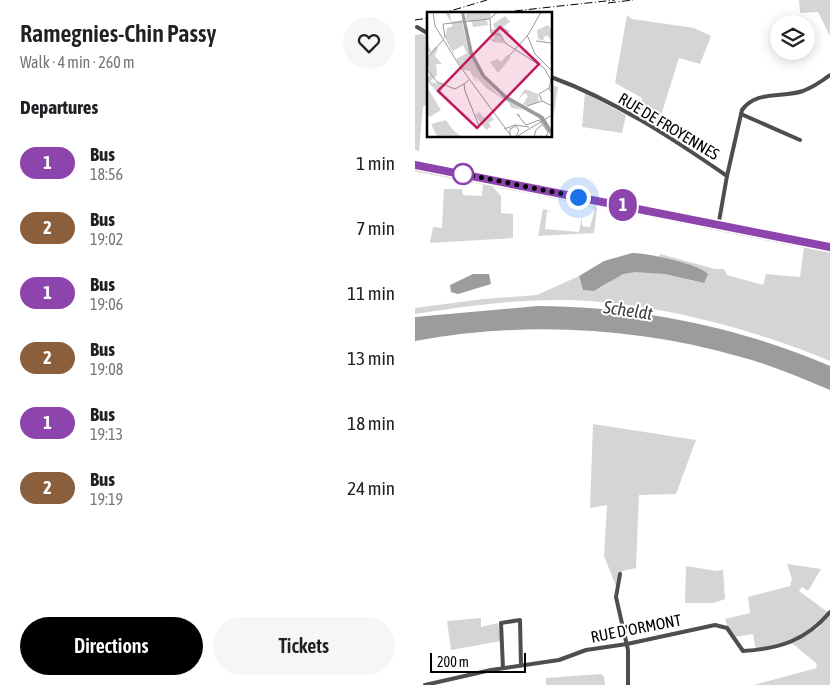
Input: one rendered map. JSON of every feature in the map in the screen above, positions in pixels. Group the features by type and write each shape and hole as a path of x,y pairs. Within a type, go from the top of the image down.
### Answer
{"main road":[{"path":"415,167 830,248"}],"street":[{"path":"417,27 427,33"},
{"path":"727,176 741,114 746,104 751,100 805,90 830,75"},
{"name":"RUE DE FROYENNES","path":"553,79 589,93 679,143 727,176 718,226"},
{"path":"741,114 800,140"},
{"path":"620,574 616,597 627,644 628,685"},
{"name":"RUE D'ORMONT","path":"425,685 503,668 559,660 586,650 627,644 719,625 727,628 743,652 765,649 797,640 815,629 830,612"},
{"path":"503,668 501,623 520,620 521,665"}],"shaded area":[{"path":"799,0 830,0 830,36 818,12 800,13"},
{"path":"627,15 632,19 694,28 711,36 700,64 679,58 657,128 641,119 642,98 615,83"},
{"path":"415,35 427,36 427,104 423,107 419,151 415,150"},
{"path":"553,86 558,87 553,119"},
{"path":"585,93 626,115 622,133 582,127"},
{"path":"483,184 492,186 501,196 501,213 513,214 513,238 430,243 433,227 442,228 444,189 462,189 463,195 482,196"},
{"path":"580,204 597,208 594,233 538,236 543,209 554,212 547,211 545,229 579,232 582,216 582,226 590,227 595,208 581,205 580,207"},
{"path":"804,247 830,252 830,361 769,338 702,319 634,306 601,302 550,300 511,302 415,314 415,308 483,299 537,295 579,276 583,290 597,289 616,277 636,272 665,274 704,283 697,269 662,257 659,258 660,254 715,269 724,269 727,275 763,285 766,274 800,277"},
{"path":"632,253 695,266 708,274 704,283 664,274 636,272 623,274 594,291 583,290 579,276 604,261"},
{"path":"473,274 489,274 491,284 458,294 451,292 450,285"},
{"path":"538,306 576,307 650,315 687,321 759,340 830,366 830,390 753,360 701,347 620,333 538,329 456,335 415,341 415,317"},
{"path":"593,424 696,440 676,494 639,495 636,568 622,571 620,585 616,586 604,556 607,505 590,508"},
{"path":"787,564 821,569 808,591 802,587 799,591 829,613 801,638 817,629 830,614 830,685 754,685 817,668 816,663 793,644 756,650 753,634 735,637 727,625 725,619 750,613 748,597 790,586 792,579"},
{"path":"686,566 717,571 723,570 725,599 714,603 685,603"},
{"path":"481,618 481,627 498,623 501,641 451,650 447,621"},
{"path":"601,674 604,676 605,685 546,685 546,678"}],"railway":[{"path":"447,12 487,0"},
{"path":"505,12 615,0"},
{"path":"608,3 633,0"},
{"path":"415,20 427,18"}],"bus line":[{"name":"1","path":"415,165 830,247"}],"route":[{"path":"463,174 459,173 578,197"}],"water label":[{"name":"Scheldt","path":"628,310"}]}
